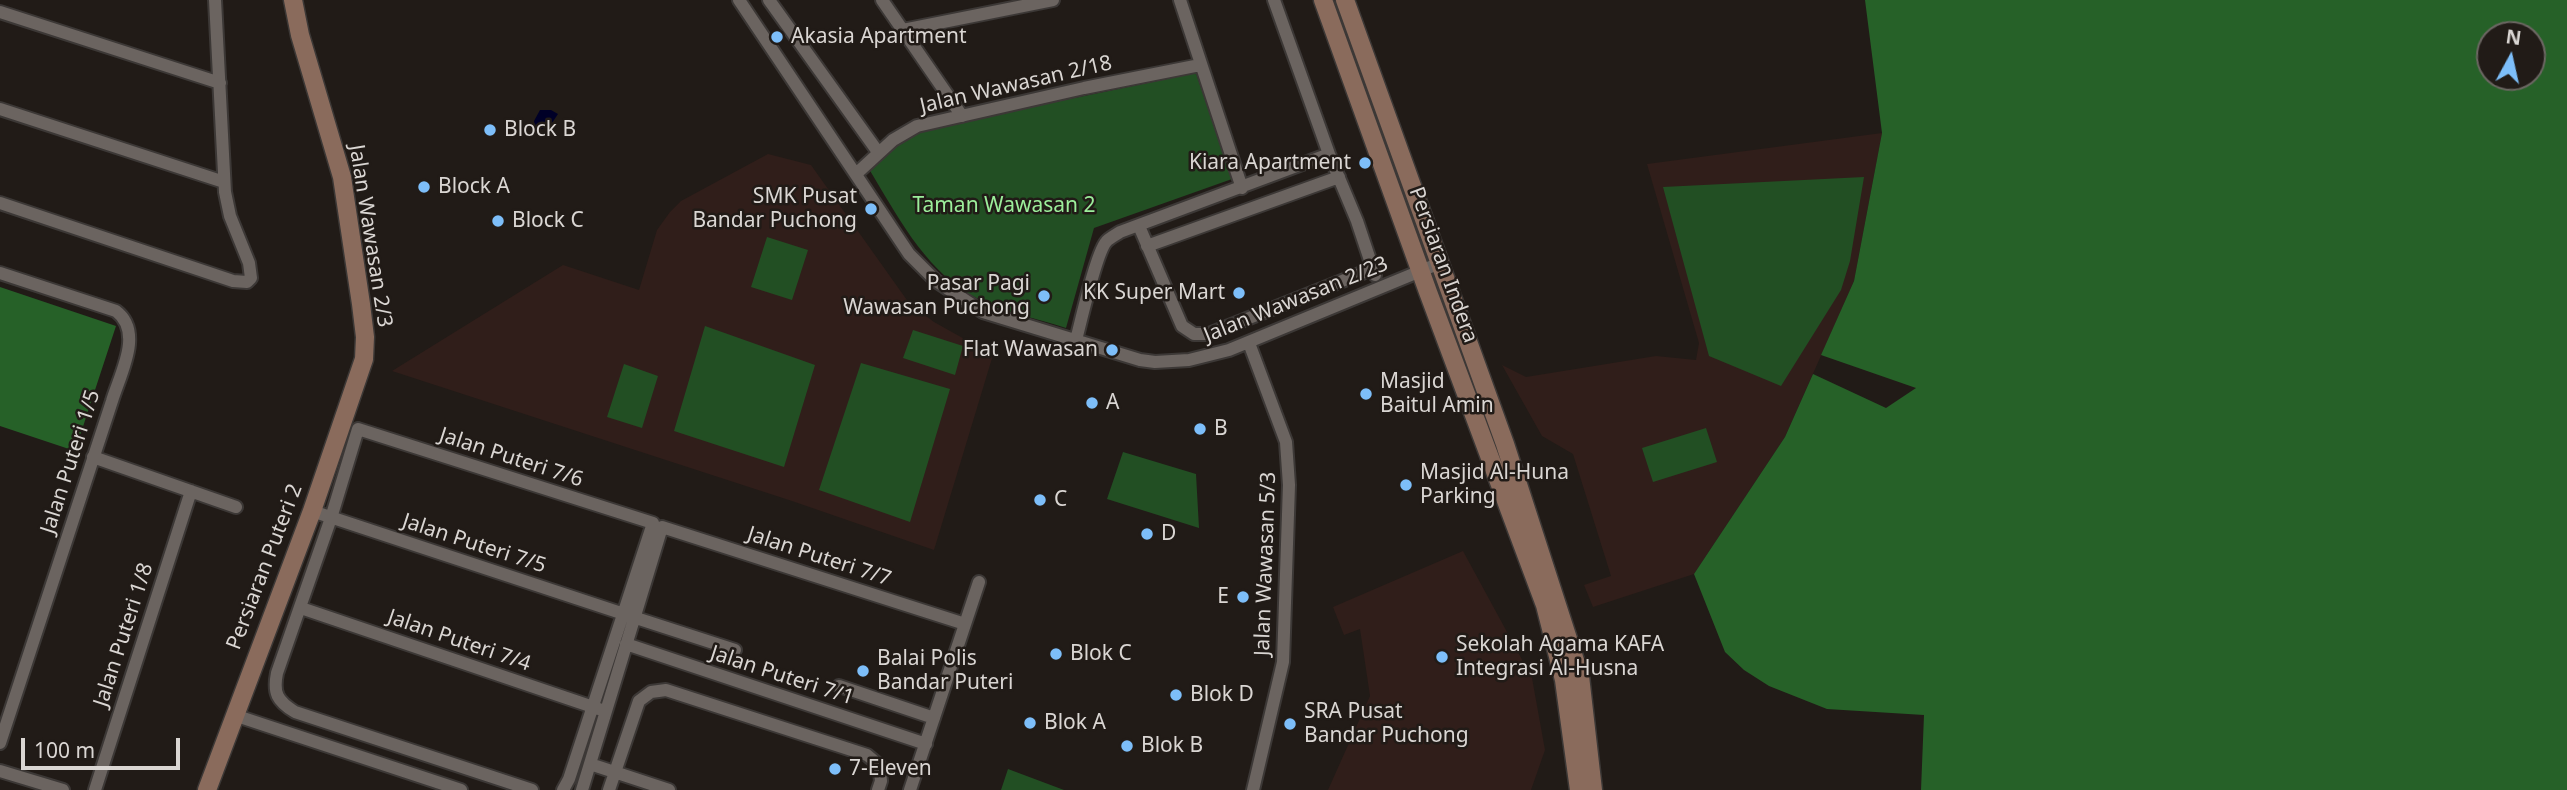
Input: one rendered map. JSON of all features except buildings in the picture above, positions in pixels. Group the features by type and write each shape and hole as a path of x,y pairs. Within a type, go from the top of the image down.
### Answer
{"main road":[{"name":"Jalan Wawasan 2/3","path":"293,0 300,34 342,177 359,283 365,337 364,359"},
{"name":"Persiaran Indera","path":"1323,0 1420,271 1545,605 1564,680 1579,790"},
{"name":"Persiaran Indera","path":"1350,4 1505,444 1580,677 1592,790"},
{"name":"Persiaran Puteri 2","path":"207,790 312,511 364,359"}],"street":[{"path":"0,203 233,281 247,282 251,278 249,263 229,216 224,182 215,0"},
{"name":"Jalan Wawasan 2/23","path":"739,0 909,254 936,282 983,312 1140,360 1155,362 1207,357 1249,343 1440,263"},
{"path":"769,0 878,152"},
{"path":"882,0 962,116"},
{"path":"903,30 1053,0"},
{"path":"1180,0 1242,188"},
{"path":"1274,0 1372,269 1381,286"},
{"path":"0,12 220,83"},
{"name":"Jalan Wawasan 2/18","path":"856,174 878,152 917,126 1200,65"},
{"path":"0,109 224,182"},
{"path":"1076,340 1106,242 1120,232 1329,154"},
{"path":"1147,246 1339,177"},
{"path":"1139,226 1182,326 1187,331 1202,336 1372,269"},
{"name":"Jalan Puteri 1/5","path":"0,272 116,311 127,323 129,345 0,743"},
{"name":"Jalan Wawasan 5/3","path":"1249,343 1286,442 1289,485 1283,662 1253,790"},
{"name":"Jalan Puteri 7/6","path":"331,518 358,429 657,525"},
{"path":"93,457 236,507"},
{"name":"Jalan Puteri 1/8","path":"94,790 191,491"},
{"name":"Jalan Puteri 7/5","path":"312,511 735,650"},
{"path":"331,518 278,673 275,693 279,701 295,712 532,790"},
{"path":"582,790 590,764 599,709 657,525"},
{"name":"Jalan Puteri 7/7","path":"657,525 965,624"},
{"path":"910,790 979,582"},
{"name":"Jalan Puteri 7/4","path":"300,608 599,709"},
{"path":"566,784 625,644 629,616"},
{"name":"Jalan Puteri 7/1","path":"625,644 926,744"},
{"path":"838,686 934,718"},
{"path":"609,790 639,701 651,692 674,691 867,755 879,765 880,785"},
{"path":"234,715 461,790"},
{"path":"411,773 417,753"},
{"path":"590,764 669,790"},
{"path":"0,771 63,790"}],"shaded area":[{"path":"1882,133 1854,281 1785,437 1694,574 1593,607 1584,585 1611,576 1573,454 1542,436 1502,365 1526,377 1656,356 1696,360 1699,343 1647,164"},
{"path":"768,154 811,165 909,303 934,322 993,355 934,550 392,371 563,265 639,290 657,230 670,212 681,201"},
{"name":"Sekolah Agama KAFA Integrasi Al-Husna","path":"1463,551 1532,678 1545,750 1531,790 1328,790 1370,696 1360,629 1344,635 1333,607"}],"green space":[{"path":"1865,0 2567,0 2567,790 1921,790 1924,715 1827,709 1769,686 1744,670 1725,652 1694,574 1785,437 1813,374 1886,408 1916,388 1821,355 1854,281 1882,133"},
{"name":"Taman Wawasan 2","path":"1196,73 1232,179 1094,228 1066,328 992,305 952,282 937,269 912,238 869,169 895,143 918,130"},
{"path":"1864,177 1850,261 1841,290 1781,386 1709,356 1663,187"},
{"path":"767,237 808,250 792,300 751,287"},
{"path":"0,287 116,326 75,451 0,426"},
{"path":"705,326 815,365 784,467 674,431"},
{"path":"913,330 963,346 955,375 903,358"},
{"path":"861,363 950,389 910,522 819,490"},
{"path":"624,364 658,376 642,428 607,417"},
{"path":"1706,428 1717,462 1653,482 1642,448"},
{"path":"1123,452 1196,474 1199,528 1107,499"},
{"path":"1008,769 1064,790 1001,790"}],"water":[{"path":"540,110 551,110 558,114 550,126 536,131 534,121"}],"place":[{"name":"Akasia Apartment","path":"777,37"},
{"name":"Block B","path":"490,130"},
{"name":"Kiara Apartment","path":"1365,163"},
{"name":"Block A","path":"424,187"},
{"name":"SMK Pusat Bandar Puchong","path":"871,209"},
{"name":"Block C","path":"498,221"},
{"name":"KK Super Mart","path":"1239,293"},
{"name":"Pasar Pagi Wawasan Puchong","path":"1044,296"},
{"name":"Flat Wawasan","path":"1112,350"},
{"name":"Masjid Baitul Amin","path":"1366,394"},
{"name":"A","path":"1092,403"},
{"name":"B","path":"1200,429"},
{"name":"Masjid Al-Huna Parking","path":"1406,485"},
{"name":"C","path":"1040,500"},
{"name":"D","path":"1147,534"},
{"name":"E","path":"1243,597"},
{"name":"Blok C","path":"1056,654"},
{"name":"Sekolah Agama KAFA Integrasi Al-Husna","path":"1442,657"},
{"name":"Balai Polis Bandar Puteri","path":"863,671"},
{"name":"Blok D","path":"1176,695"},
{"name":"Blok A","path":"1030,723"},
{"name":"SRA Pusat Bandar Puchong","path":"1290,724"},
{"name":"Blok B","path":"1127,746"},
{"name":"7-Eleven","path":"835,769"}]}
